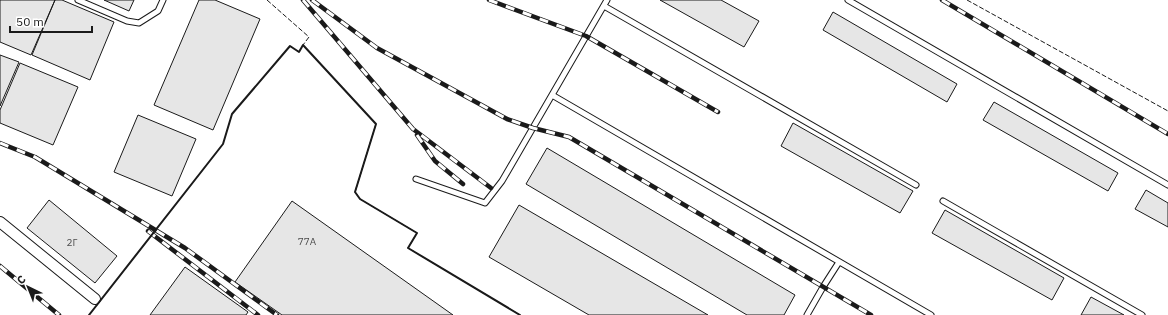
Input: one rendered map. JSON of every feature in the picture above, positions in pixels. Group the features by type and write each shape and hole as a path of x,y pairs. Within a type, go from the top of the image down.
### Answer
{"street":[{"path":"0,222 95,299"}],"lane":[{"path":"78,0 127,21 139,23 158,11 163,0"},
{"path":"416,179 485,203 502,181 607,0"},
{"path":"848,0 1168,185"},
{"path":"604,6 916,185"},
{"path":"552,96 931,315"},
{"path":"943,201 1142,315"},
{"path":"807,315 823,286 839,262"}],"building":[{"path":"0,0 55,0 31,55 0,42"},
{"path":"55,0 62,0 114,22 90,80 32,55"},
{"path":"104,0 134,0 129,11"},
{"path":"199,0 215,0 260,19 213,130 154,105"},
{"path":"660,0 721,0 759,21 744,47"},
{"path":"833,12 957,84 947,102 823,30"},
{"path":"0,55 19,62 0,106"},
{"path":"20,63 78,87 53,145 0,123 0,110"},
{"path":"994,102 1118,173 1108,191 983,120"},
{"path":"138,115 196,139 172,196 114,172"},
{"path":"793,123 913,191 900,213 781,146"},
{"path":"547,148 795,295 784,315 747,315 526,184"},
{"path":"1146,190 1168,203 1168,227 1135,209"},
{"path":"49,200 117,256 95,283 27,228"},
{"path":"292,201 453,315 282,315 235,282"},
{"path":"519,205 708,315 589,315 489,257"},
{"path":"945,210 1064,278 1052,300 932,233"},
{"path":"185,267 248,312 246,315 150,315"},
{"path":"1091,297 1124,315 1081,315"}],"railway":[{"path":"303,0 413,129 491,188"},
{"path":"312,0 377,48 507,119 533,128 569,137 871,315"},
{"path":"489,0 586,36 718,112"},
{"path":"942,0 1168,134"},
{"path":"417,135 435,161 463,184"},
{"path":"0,143 35,157 185,248 277,315"},
{"path":"148,231 258,315"},
{"path":"0,266 59,315"}],"fence":[{"path":"267,0 309,37 303,45 376,124 355,192 360,199 417,233 408,248 520,315"},
{"path":"967,0 1168,111"}],"wall":[{"path":"89,315 223,144 232,114 290,46 299,52 303,45 376,124 355,192 360,199 417,233 408,248 520,315"}]}
